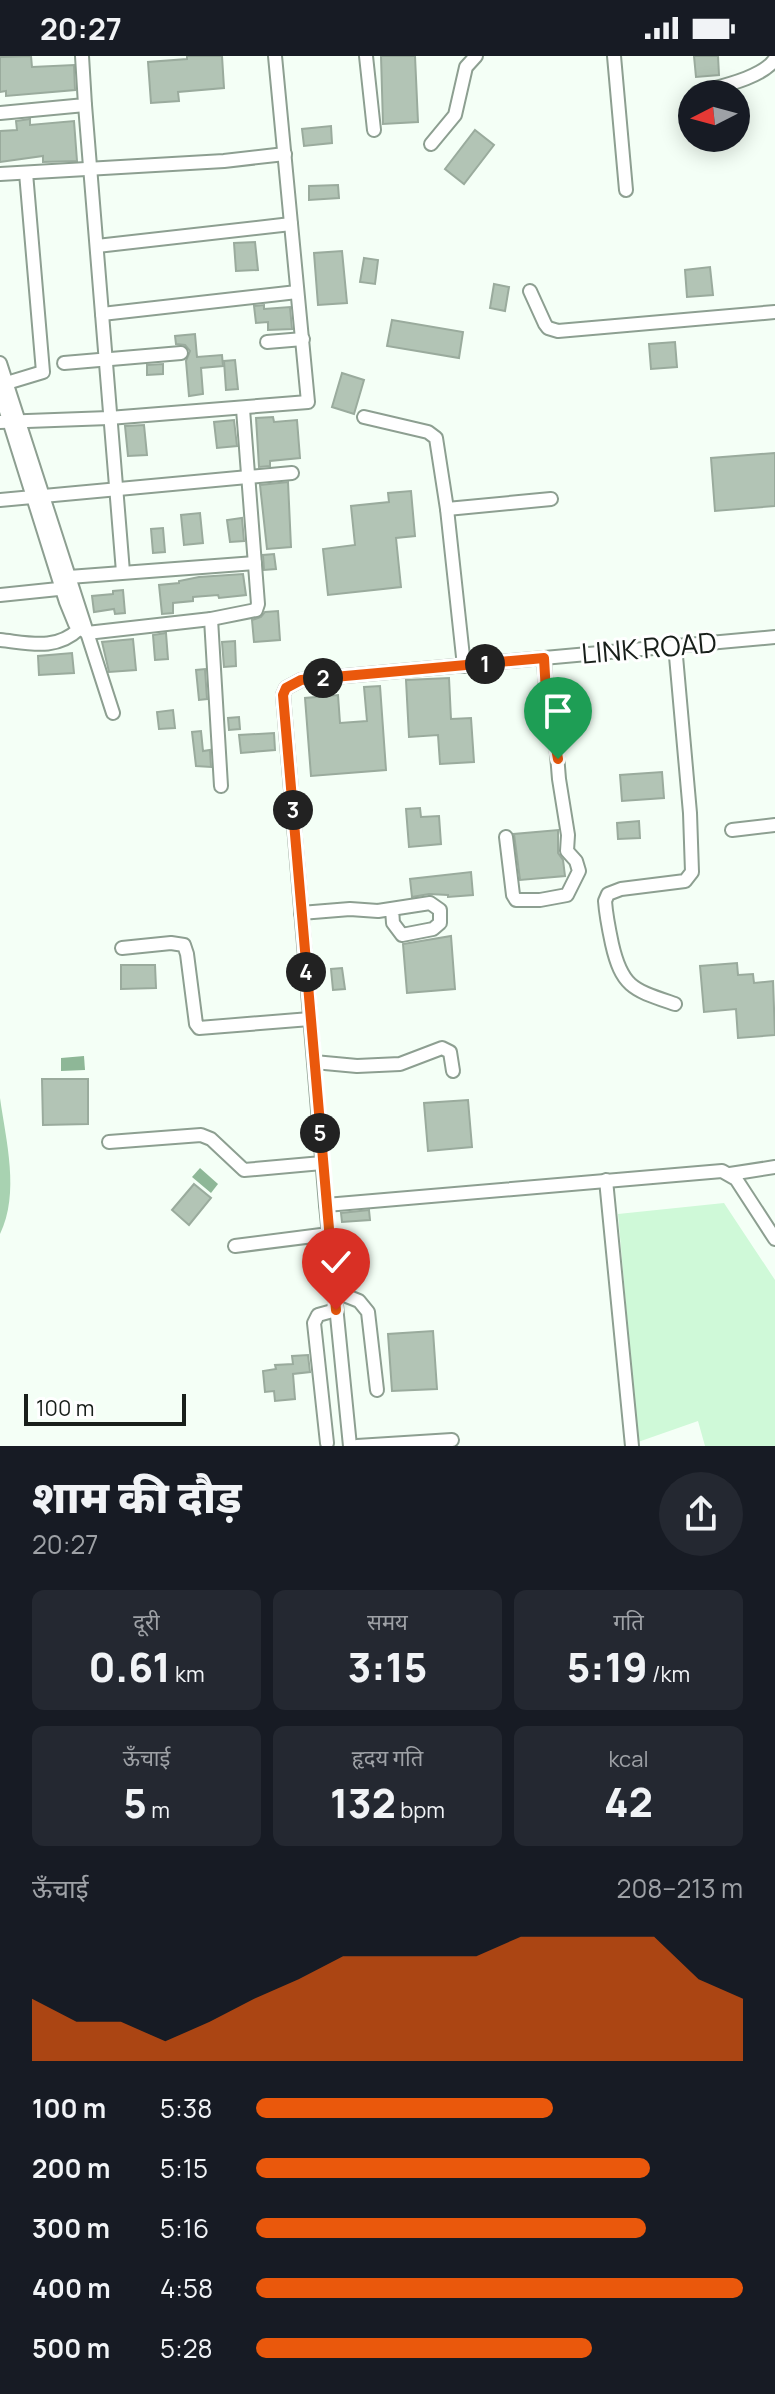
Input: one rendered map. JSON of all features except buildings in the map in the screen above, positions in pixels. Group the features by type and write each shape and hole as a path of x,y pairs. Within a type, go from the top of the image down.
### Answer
{"street":[{"path":"82,56 123,572"},
{"path":"10,421 109,418 308,402 275,56"},
{"path":"366,56 374,130"},
{"path":"431,144 455,115 466,67 476,56"},
{"path":"614,56 626,190"},
{"path":"739,80 763,70 775,59"},
{"path":"0,113 85,105"},
{"path":"0,174 285,154"},
{"path":"2,386 43,372 26,173"},
{"path":"97,246 291,224"},
{"path":"530,291 545,324 558,331 775,312"},
{"path":"102,314 297,292"},
{"path":"267,342 303,339"},
{"path":"64,363 181,353"},
{"path":"0,363 10,421 113,713"},
{"path":"0,640 51,645 83,631 211,619 256,610 243,409"},
{"path":"364,417 428,432 436,438 464,666"},
{"path":"0,500 292,473"},
{"path":"447,509 551,499"},
{"path":"0,595 68,585 123,572 255,563"},
{"path":"211,619 221,786"},
{"name":"LINK ROAD","path":"301,913 283,695 286,688 301,680 775,637"},
{"path":"675,645 690,813 692,872 685,881 621,889 608,894 605,901 621,976 639,990 675,1004"},
{"path":"506,837 516,900 567,895 579,871 576,861 567,851 568,835 546,693 544,658"},
{"path":"732,830 775,825"},
{"path":"350,1446 301,913 392,909"},
{"path":"122,948 171,943 184,945 199,1028 310,1019"},
{"path":"314,1062 357,1066 400,1064 442,1048 450,1052 453,1071"},
{"path":"109,1142 201,1135 211,1139 244,1170 322,1163"},
{"path":"326,1205 500,1192 709,1171 730,1174 775,1167"},
{"path":"730,1174 775,1239"},
{"path":"606,1180 632,1446"},
{"path":"235,1246 329,1234"},
{"path":"334,1291 359,1301 368,1312 377,1390"},
{"path":"327,1443 314,1323 318,1315 336,1310"},
{"path":"357,1446 452,1440"}],"shaded area":[{"path":"84,1056 85,1070 61,1071 61,1058"},
{"path":"0,1098 10,1184 6,1218 0,1234"},
{"path":"200,1168 218,1184 211,1193 192,1177"},
{"path":"724,1203 775,1280 775,1446 705,1446 698,1421 638,1442 618,1214"}],"route":[{"path":"336,1310 283,695 292,683 301,680 544,658 548,710 558,759"}]}
